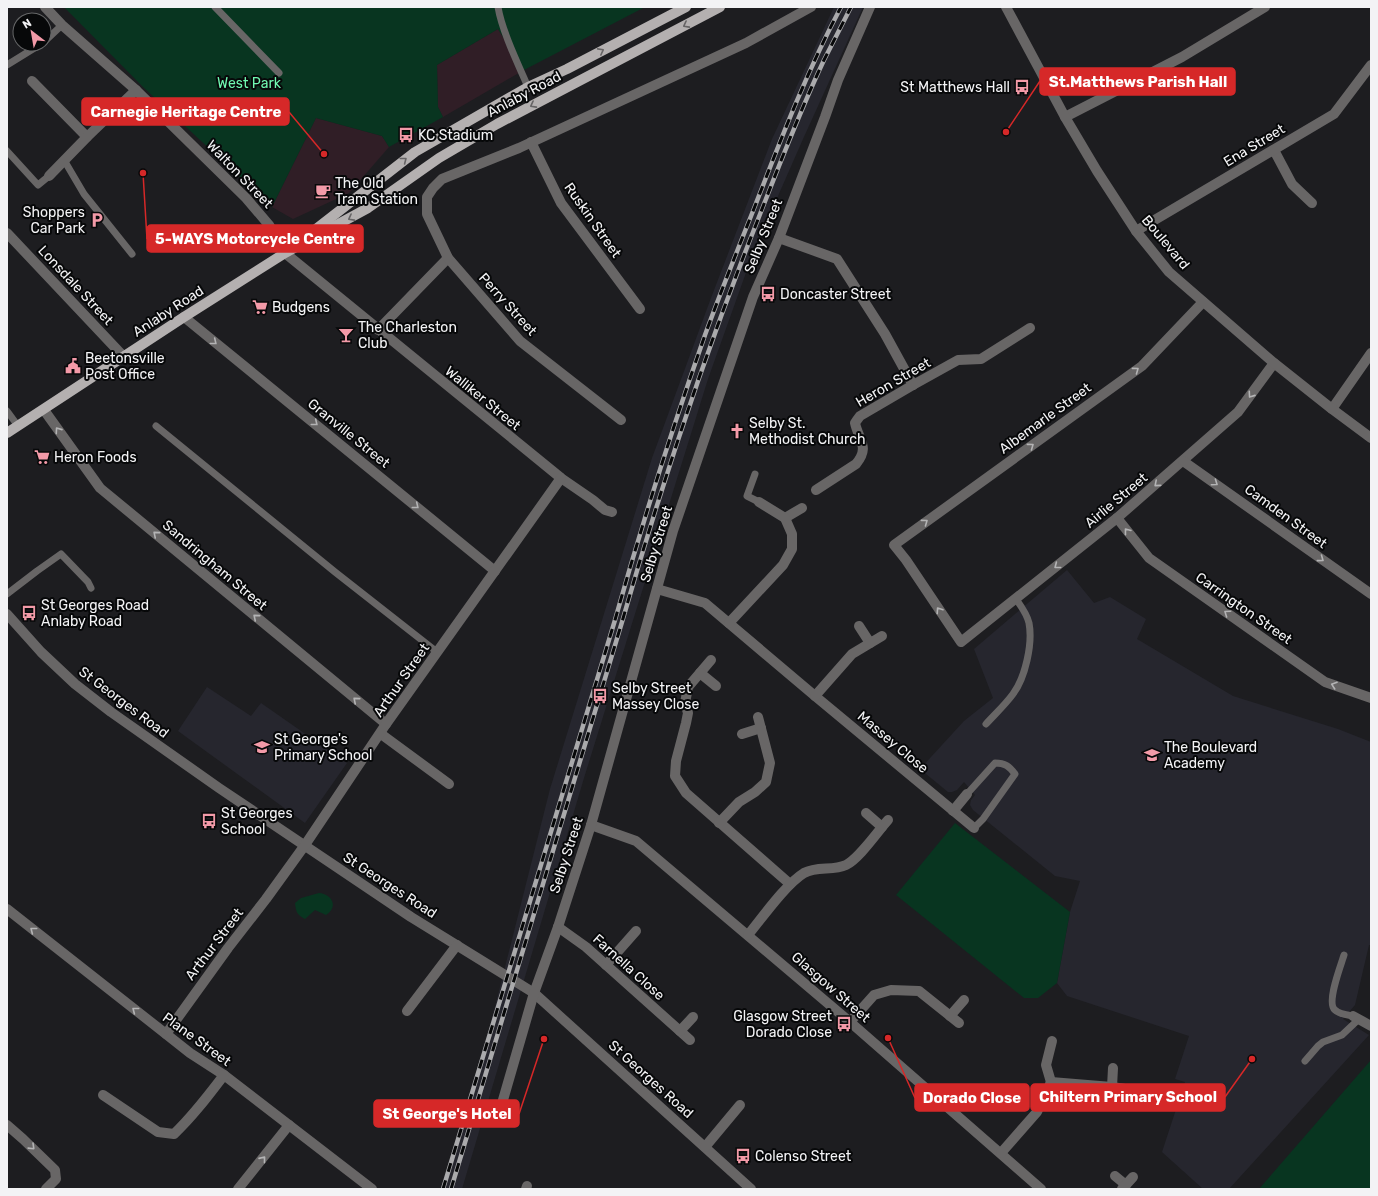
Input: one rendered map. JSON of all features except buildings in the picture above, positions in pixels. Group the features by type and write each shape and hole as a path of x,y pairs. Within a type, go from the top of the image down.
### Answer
{"main road":[{"name":"Anlaby Road","path":"285,253 416,152 528,87 567,69 686,7"},
{"name":"Anlaby Road","path":"7,433 285,253 368,208 440,158 497,124 720,7"}],"street":[{"name":"Walton Street","path":"45,7 62,25 136,90 246,198 270,225 285,253"},
{"path":"531,142 746,43 811,7"},
{"name":"Selby Street","path":"503,1100 534,993 558,927 591,825 673,531 751,305 779,238 838,80 870,7"},
{"name":"Boulevard","path":"1006,7 1065,117 1097,171 1136,231 1169,272 1274,363 1371,438"},
{"path":"1065,117 1182,57 1265,7"},
{"name":"Ena Street","path":"1136,231 1334,114 1371,65"},
{"path":"32,81 87,137"},
{"path":"49,176 136,90"},
{"name":"Perry Street","path":"531,142 442,179 427,197 427,214 448,258 520,341 621,420"},
{"name":"Ruskin Street","path":"531,142 561,203 640,309"},
{"path":"1274,150 1292,184 1312,203"},
{"name":"Lonsdale Street","path":"7,233 124,357"},
{"path":"779,238 837,259 885,334 913,385"},
{"name":"Walliker Street","path":"285,253 561,478 605,510 612,512"},
{"path":"378,330 448,258"},
{"name":"Albemarle Street","path":"961,642 906,560 894,545 1142,366 1203,302"},
{"name":"Granville Street","path":"184,317 495,571"},
{"name":"Heron Street","path":"816,490 856,464 861,458 864,446 856,428 855,424 857,420 913,385 958,360 981,359 1030,328"},
{"path":"1332,409 1371,353"},
{"name":"Airlie Street","path":"961,642 1117,518 1238,412 1274,363"},
{"name":"Sandringham Street","path":"44,410 100,488 386,724"},
{"name":"Camden Street","path":"1183,461 1371,594"},
{"name":"Arthur Street","path":"166,1034 305,845 381,734 386,724 561,478"},
{"path":"729,623 783,565 792,549 792,534 785,518 759,502"},
{"path":"785,518 802,508"},
{"name":"Carrington Street","path":"1117,518 1149,558 1162,568 1325,682 1371,698"},
{"name":"Massey Close","path":"657,589 705,603 974,828"},
{"name":"St Georges Road","path":"7,614 41,652 75,684 111,712 411,917 534,993 751,1189"},
{"path":"859,626 870,644"},
{"path":"815,696 852,654 882,636"},
{"path":"711,660 688,687 685,703 688,713 676,761 675,776 686,793 790,884"},
{"path":"700,673 716,686"},
{"path":"719,823 739,802 755,792 766,782 770,763 758,717"},
{"path":"742,734 761,728"},
{"path":"381,734 449,784"},
{"path":"953,811 967,794"},
{"path":"748,935 790,884 805,873 821,868 835,868 846,865 856,858 885,823 866,813"},
{"name":"Glasgow Street","path":"591,825 636,841 850,1022 1002,1153 1041,1189"},
{"name":"Plane Street","path":"7,909 190,1053 224,1075 372,1189"},
{"name":"Farnella Close","path":"558,927 586,947 690,1040"},
{"path":"606,965 636,931"},
{"path":"407,1011 457,945"},
{"path":"850,1022 874,995 891,990 919,991 959,1023"},
{"path":"950,1016 964,1000"},
{"path":"680,1031 693,1017"},
{"path":"1356,1018 1371,1026"},
{"path":"1002,1153 1037,1112 1051,1082 1046,1065 1052,1041"},
{"path":"1112,1086 1113,1068"},
{"path":"103,1095 158,1132 174,1134 201,1105 224,1075"},
{"path":"1051,1082 1112,1086 1124,1089"},
{"path":"705,1147 740,1105"},
{"path":"7,1125 55,1170 56,1179 46,1189"},
{"path":"238,1189 289,1125"},
{"path":"1115,1176 1124,1187 1133,1177"}],"lane":[{"path":"215,7 279,73"},
{"path":"498,7 500,16 528,87"},
{"path":"52,34 62,25"},
{"path":"7,65 28,52"},
{"path":"7,150 38,185 49,176"},
{"path":"64,160 84,194 132,254"},
{"path":"7,411 18,426"},
{"path":"156,426 335,572 437,652"},
{"path":"755,474 747,496 759,502"},
{"path":"7,594 61,554 88,582 91,588"},
{"path":"986,724 1014,693 1027,665 1030,636 1029,622 1016,598"},
{"path":"967,794 995,763 1002,763 1009,766 1015,774 983,819 974,828"},
{"path":"1305,1061 1323,1042 1342,1035 1356,1018 1335,1010 1332,1006 1332,999 1344,955"}],"shaded area":[{"path":"834,7 863,7 753,253 708,379 584,778 462,1189 441,1189 478,1074 550,789 652,458 772,139"},
{"path":"498,29 524,70 443,117 438,107 437,65"},
{"path":"316,118 382,136 389,147 349,193 293,219 272,207"},
{"name":"The Boulevard Academy","path":"1067,570 1094,603 1110,597 1146,619 1137,639 1233,696 1338,729 1371,742 1371,945 1369,945 1355,1005 1343,1019 1369,1035 1229,1189 1203,1189 1162,1152 1185,1082 1175,1079 1189,1036 1067,996 1057,983 1070,912 1080,881 1055,876 973,810 970,805 971,800 975,795 964,782 957,790 948,792 920,769 964,721 993,698 974,649"},
{"name":"St George's Primary School","path":"207,687 251,716 261,703 347,763 305,823 178,731"}],"green space":[{"name":"West Park","path":"64,7 645,7 524,70 498,29 437,65 438,107 443,117 389,147 382,136 316,118 272,207 143,87"},
{"path":"955,823 1070,912 1057,983 1038,998 1024,998 896,895"},
{"path":"319,893 324,894 332,901 333,905 330,912 326,915 315,910 305,919 300,916 296,911 295,903 301,898"},
{"path":"1371,1060 1371,1189 1259,1189"}],"railway":[{"path":"443,1189 647,512 681,406 717,302 785,130 806,80 841,7"},
{"path":"451,1189 668,470 719,321 789,141 824,60 851,7"}],"place":[{"name":"St Matthews Hall","path":"1022,87"},
{"name":"St.Matthews Parish Hall","path":"1006,132"},
{"name":"KC Stadium","path":"406,135"},
{"name":"Carnegie Heritage Centre","path":"324,154"},
{"name":"5-WAYS Motorcycle Centre","path":"143,173"},
{"name":"The Old Tram Station","path":"323,191"},
{"name":"Shoppers Car Park","path":"97,220"},
{"name":"Doncaster Street","path":"768,294"},
{"name":"Budgens","path":"260,307"},
{"name":"The Charleston Club","path":"346,335"},
{"name":"Beetonsville Post Office","path":"73,366"},
{"name":"Selby St. Methodist Church","path":"737,431"},
{"name":"Heron Foods","path":"42,457"},
{"name":"St Georges Road Anlaby Road","path":"29,613"},
{"name":"Selby Street Massey Close","path":"600,696"},
{"name":"St George's Primary School","path":"262,747"},
{"name":"The Boulevard Academy","path":"1152,755"},
{"name":"St Georges School","path":"209,821"},
{"name":"Glasgow Street Dorado Close","path":"844,1024"},
{"name":"Dorado Close","path":"888,1038"},
{"name":"St George's Hotel","path":"544,1039"},
{"name":"Chiltern Primary School","path":"1252,1059"},
{"name":"Colenso Street","path":"743,1156"}]}
